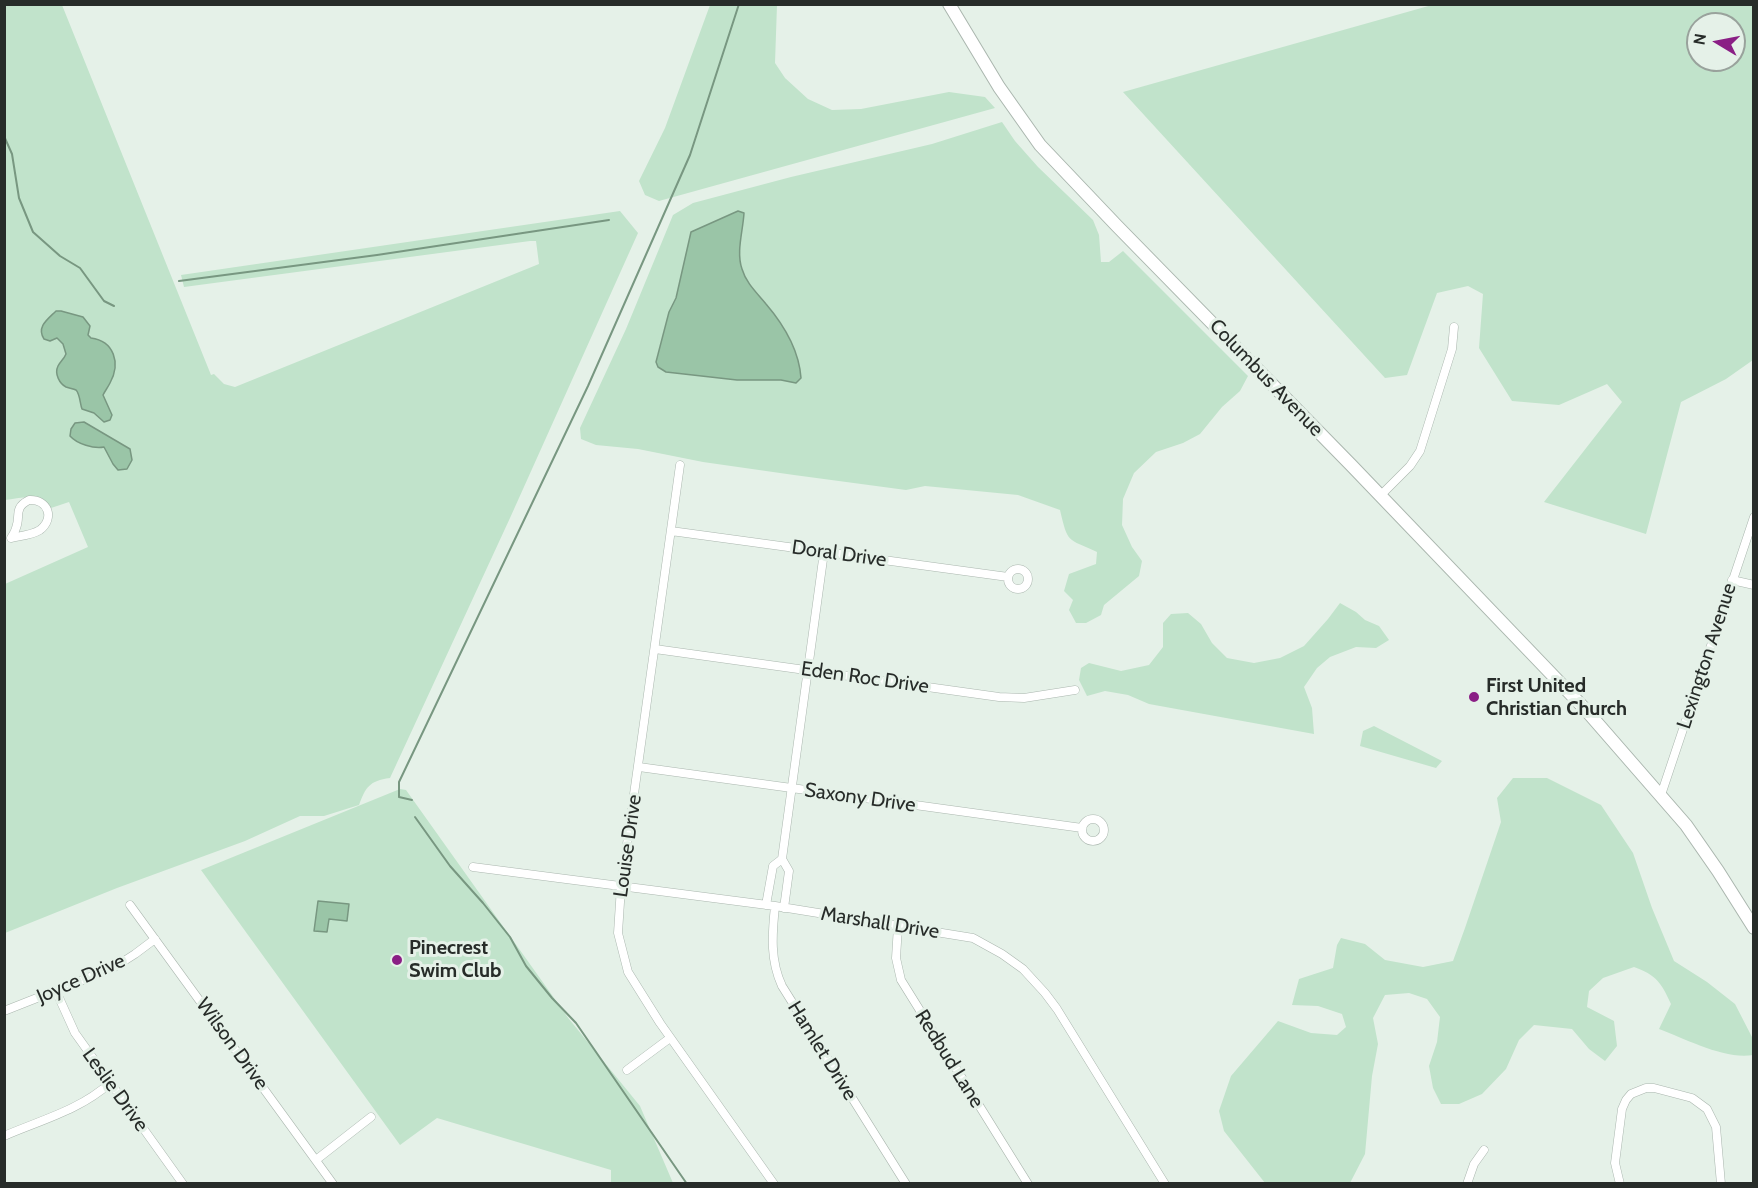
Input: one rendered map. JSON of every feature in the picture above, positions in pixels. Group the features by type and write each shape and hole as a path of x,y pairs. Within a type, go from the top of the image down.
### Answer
{"main road":[{"name":"Columbus Avenue","path":"949,4 1014,109 1040,145 1587,711 1686,825 1754,928"}],"street":[{"path":"1380,496 1410,466 1420,451 1452,349 1454,327"},
{"name":"Louise Drive","path":"681,465 621,887 618,933 628,972 670,1038 774,1184"},
{"path":"29,500 45,505 49,514 41,529 8,539 17,528 20,506 29,500"},
{"name":"Lexington Avenue","path":"1661,795 1754,517"},
{"name":"Doral Drive","path":"671,531 1008,577"},
{"name":"Hamlet Drive","path":"775,906 789,871 782,859 824,552"},
{"path":"1732,580 1754,585"},
{"name":"Eden Roc Drive","path":"655,649 1016,698 1075,690"},
{"name":"Saxony Drive","path":"639,767 1082,828"},
{"name":"Hamlet Drive","path":"782,859 773,866 775,906 772,950 775,970 782,986 906,1184"},
{"name":"Marshall Drive","path":"473,867 775,906 973,938 1023,969 1045,993 1166,1184"},
{"name":"Wilson Drive","path":"130,905 333,1184"},
{"name":"Redbud Lane","path":"898,926 896,958 904,986 1028,1184"},
{"name":"Joyce Drive","path":"4,1011 113,968 155,939"},
{"name":"Leslie Drive","path":"56,991 75,1033 183,1184"},
{"path":"627,1070 670,1038"},
{"path":"4,1136 78,1106 110,1083"},
{"path":"1620,1184 1616,1163 1622,1108 1631,1094 1646,1088 1692,1098 1707,1109 1716,1126 1721,1184"},
{"path":"316,1160 371,1117"},
{"path":"1467,1184 1474,1164 1484,1150"}],"shaded area":[{"path":"5,5 62,5 211,375 214,374 224,384 235,387 539,264 536,241 184,287 181,275 620,211 638,233 390,778 377,781 369,786 359,805 324,816 300,816 245,841 117,888 5,933 5,584 88,547 69,502 51,508 47,503 36,498 5,500"},
{"path":"710,5 777,5 775,63 785,78 808,99 832,110 861,109 949,92 985,97 995,108 659,201 645,195 639,181 665,128"},
{"path":"1432,5 1753,5 1753,360 1726,379 1681,402 1646,534 1544,502 1622,402 1607,384 1559,405 1512,401 1479,348 1483,294 1468,286 1437,293 1407,375 1385,378 1123,92"},
{"path":"1002,122 1038,167 1093,220 1099,235 1101,262 1109,262 1123,251 1248,376 1240,391 1222,407 1200,434 1183,443 1156,452 1134,473 1123,499 1122,525 1132,547 1142,561 1139,576 1104,605 1101,615 1086,623 1076,623 1069,610 1073,600 1064,591 1069,574 1096,564 1097,552 1074,542 1067,535 1060,510 1018,495 925,486 906,490 703,462 638,449 596,445 581,439 580,428 626,329 673,215 693,203 932,144","holes":["738,211 743,213 739,249 741,269 751,287 780,322 791,341 797,383 781,380 737,380 666,372 658,367 656,361 669,312 676,298 691,232"]},
{"path":"738,211 744,213 740,249 742,269 749,283 773,312 794,348 801,378 796,383 781,380 737,380 666,372 658,367 656,362 669,312 676,298 691,232"},
{"path":"56,311 83,317 90,326 88,335 105,343 113,354 115,368 103,395 112,415 110,420 104,422 94,413 82,409 76,390 64,386 58,378 57,369 66,354 63,344 57,338 50,341 44,339 41,331"},
{"path":"84,422 130,449 132,460 127,469 118,470 104,447 86,445 70,436 75,423"},
{"path":"1340,603 1365,620 1379,626 1389,640 1376,648 1356,647 1330,657 1317,668 1304,687 1312,708 1314,734 1149,704 1128,695 1105,691 1087,696 1079,680 1081,668 1089,663 1121,671 1149,665 1163,647 1163,623 1171,614 1188,613 1201,624 1212,643 1227,658 1254,663 1280,658 1304,646"},
{"path":"1374,726 1442,761 1436,768 1360,746 1363,731"},
{"path":"1513,778 1547,778 1601,805 1633,853 1674,961 1707,982 1735,1004 1753,1039 1753,1055 1742,1056 1718,1052 1659,1029 1671,1004 1657,980 1634,967 1603,978 1589,991 1587,1007 1614,1021 1617,1046 1605,1061 1589,1049 1572,1029 1534,1025 1519,1040 1506,1069 1482,1094 1459,1104 1441,1104 1433,1088 1429,1066 1437,1042 1440,1017 1427,999 1409,993 1385,995 1373,1018 1378,1044 1372,1076 1365,1154 1350,1183 1265,1183 1224,1131 1219,1111 1231,1076 1278,1021 1311,1033 1337,1035 1346,1027 1342,1014 1318,1006 1292,1005 1299,979 1333,968 1337,945 1341,938 1365,944 1385,960 1423,967 1453,961 1501,822 1497,798"},
{"name":"Pinecrest Swim Club","path":"400,789 406,790 569,1019 640,1106 673,1183 611,1183 611,1170 437,1118 400,1145 201,870"},
{"path":"318,901 349,904 347,921 329,919 327,932 314,931"}],"waterway":[{"path":"412,800 399,797 399,782 588,386 690,155 739,4"},
{"path":"4,136 12,154 19,198 33,232 60,256 80,268 104,301 114,306"},
{"path":"179,281 377,255 609,220"},
{"path":"415,817 450,866 510,937 526,966 576,1023 687,1184"}],"place":[{"name":"First United Christian Church","path":"1474,697"},
{"name":"Pinecrest Swim Club","path":"397,960"}]}
